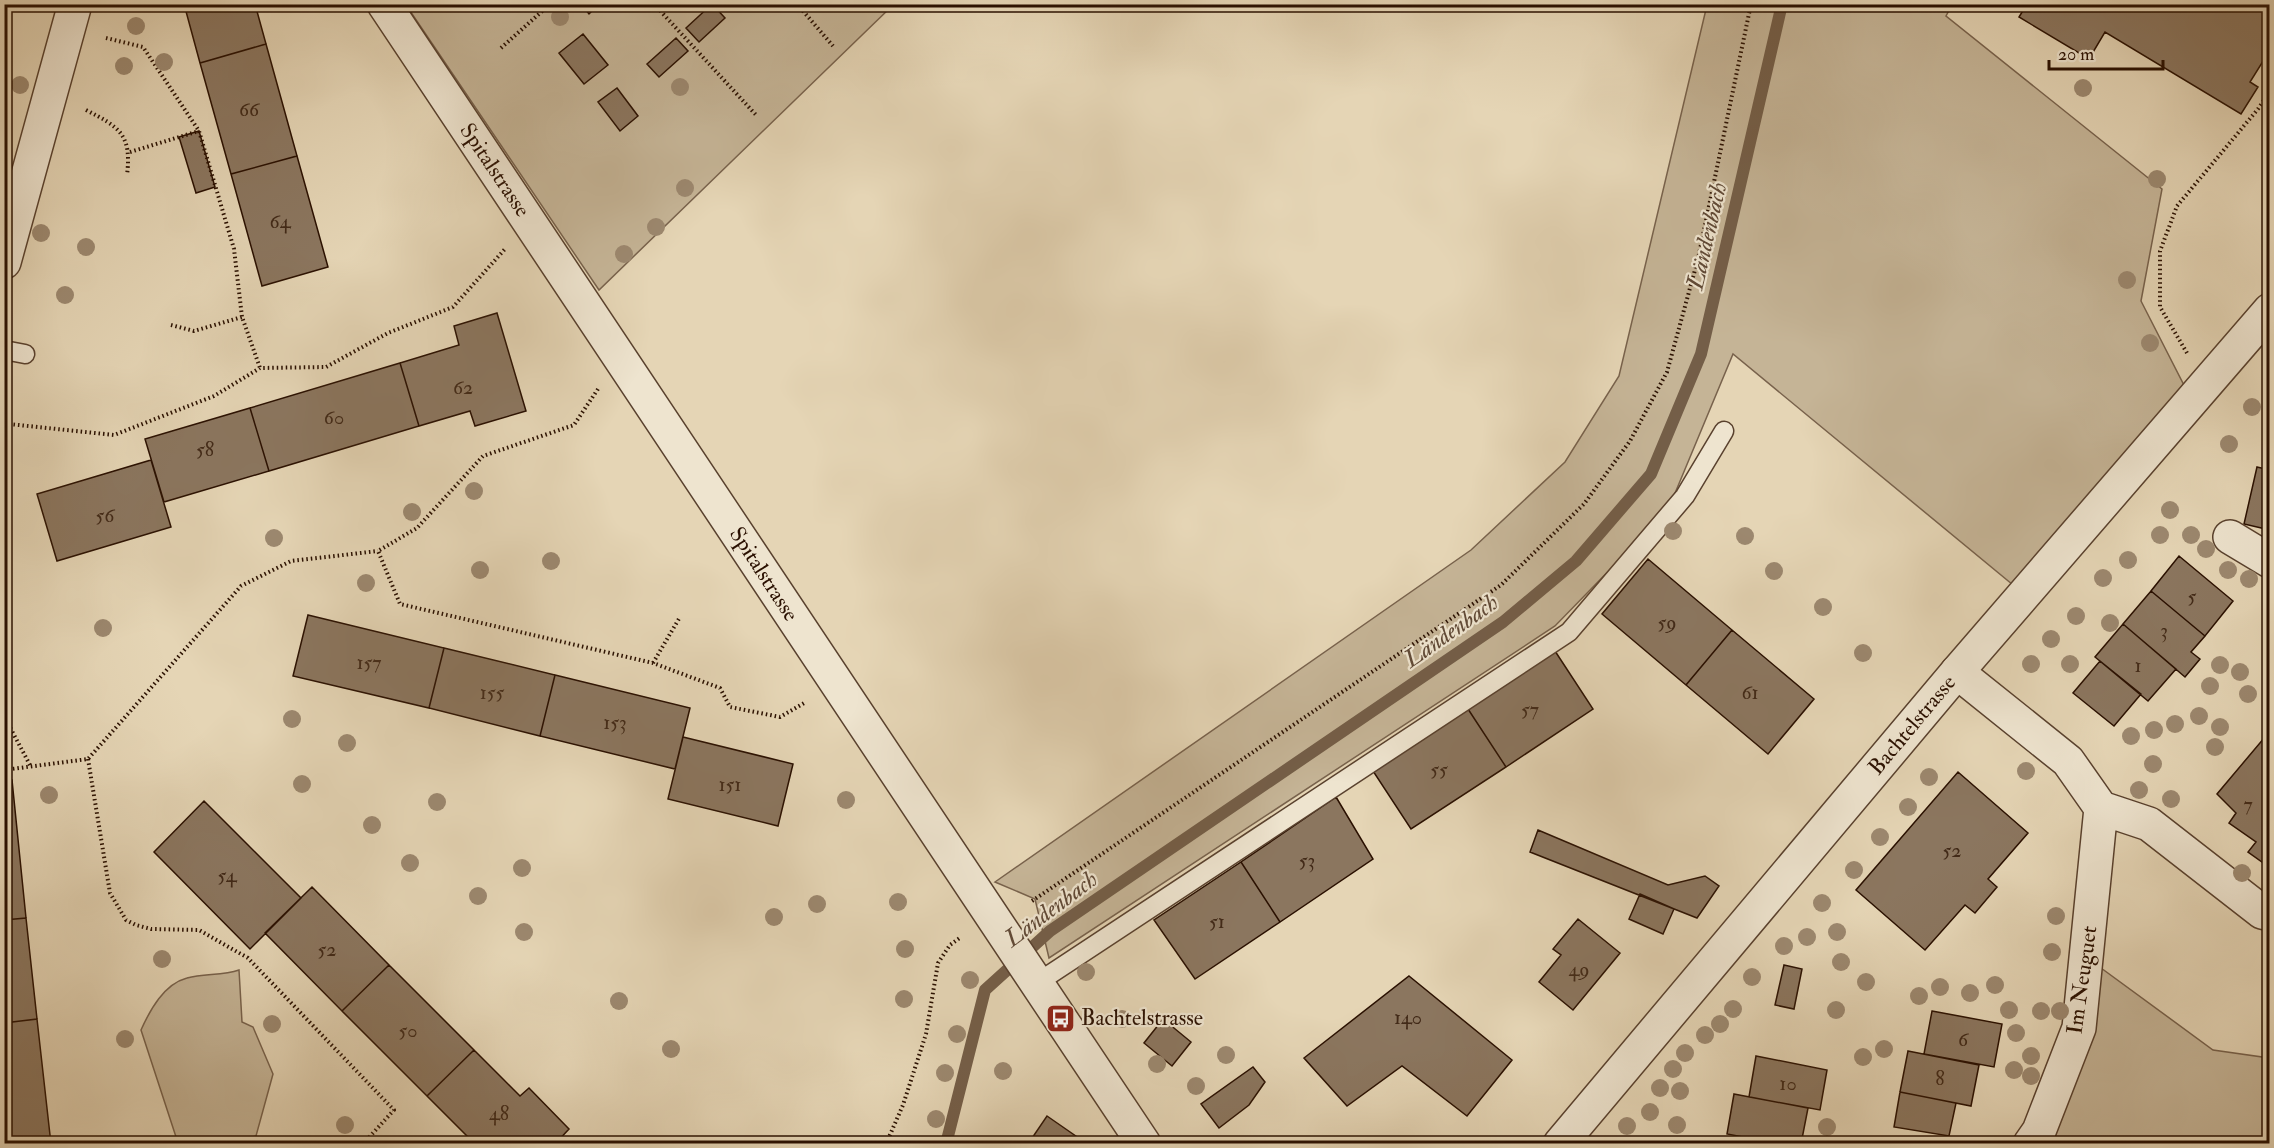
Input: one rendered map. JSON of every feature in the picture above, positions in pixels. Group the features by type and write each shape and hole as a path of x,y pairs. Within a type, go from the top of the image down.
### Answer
{"street":[{"path":"4,262 75,4"},
{"name":"Spitalstrasse","path":"384,4 1144,1143"},
{"name":"Bachtelstrasse","path":"1560,1143 1957,672 2270,310"},
{"path":"2230,537 2270,561"},
{"path":"1957,672 2068,761 2102,808 2149,824 2262,912 2270,914"},
{"name":"Im Neuguet","path":"2030,1143 2039,1131 2079,1028 2102,808"}],"lane":[{"path":"4,350 26,354"},
{"path":"1033,977 1569,632 1685,495 1724,431"}],"path":[{"path":"501,48 550,4"},
{"path":"654,4 757,116"},
{"path":"797,4 833,46"},
{"path":"1032,901 1502,585 1584,504 1630,441 1667,372 1698,259 1751,4"},
{"path":"106,38 143,47 199,131 234,249 243,317 260,368"},
{"path":"2208,380 2189,356 2160,307 2160,251 2176,206 2258,109 2270,91"},
{"path":"86,110 116,126 130,152 128,175"},
{"path":"130,152 199,131"},
{"path":"9,424 114,435 214,396 260,368 326,367 388,333 453,307 495,258 532,225"},
{"path":"171,325 194,331 243,317"},
{"path":"4,770 88,759 240,586 291,561 378,551 417,528 483,456 574,425 604,380"},
{"path":"378,551 400,604 653,663 720,688 730,707 780,717 810,699"},
{"path":"653,663 680,617"},
{"path":"4,716 31,767"},
{"path":"88,759 110,893 126,920 151,928 200,930 248,957 394,1110 363,1143"},
{"path":"886,1143 903,1106 926,1034 938,963 950,945 968,932"}],"shaded area":[{"path":"406,5 893,5 599,290"},
{"path":"1707,5 1952,5 1946,16 2162,189 2141,301 2191,399 2024,594 1733,354 1668,510 1555,626 1049,958 1035,899 995,882 1471,550 1565,462 1619,376"},
{"path":"2086,957 2213,1050 2269,1058 2269,1143 2030,1144"},
{"path":"239,970 242,1022 253,1027 273,1074 256,1136 231,1143 178,1143 141,1030 159,999 179,981 193,976"}],"building":[{"path":"184,4 255,4 266,44 200,63"},
{"path":"581,4 599,4 589,14"},
{"path":"712,4 725,18 699,42 686,28"},
{"path":"2027,4 2270,4 2270,50 2250,82 2258,87 2241,114 2105,32 2089,59 2019,17"},
{"path":"583,34 608,65 584,84 559,53"},
{"path":"676,38 688,51 659,77 647,64"},
{"path":"266,44 297,156 231,174 200,63"},
{"path":"617,88 638,116 620,131 598,102"},
{"path":"199,131 215,187 196,193 179,137"},
{"path":"297,156 328,267 262,286 231,174"},
{"path":"497,313 526,411 475,426 470,411 419,426 400,363 459,345 454,326"},
{"path":"400,363 419,426 269,471 250,408"},
{"path":"250,408 269,471 164,502 145,439"},
{"path":"151,460 171,527 57,561 37,494"},
{"path":"2257,467 2270,470 2270,530 2244,524"},
{"path":"2179,556 2233,601 2205,636 2151,591"},
{"path":"1648,559 1732,630 1686,685 1602,614"},
{"path":"2151,591 2205,636 2191,652 2200,659 2185,677 2123,624"},
{"path":"308,615 444,648 429,708 293,676"},
{"path":"2123,624 2176,669 2148,701 2095,657"},
{"path":"1732,630 1814,699 1768,754 1686,685"},
{"path":"444,648 555,675 540,736 429,708"},
{"path":"1555,651 1593,709 1506,767 1468,709"},
{"path":"2100,661 2141,694 2114,726 2073,693"},
{"path":"555,675 690,708 675,769 540,736"},
{"path":"1468,709 1506,767 1411,829 1373,771"},
{"path":"2270,731 2269,867 2248,852 2256,842 2229,823 2236,813 2217,794"},
{"path":"683,737 793,764 778,826 668,799"},
{"path":"1958,772 2028,833 1988,879 1997,887 1975,913 1965,905 1925,950 1856,890"},
{"path":"4,780 12,780 26,918 4,920"},
{"path":"1336,797 1373,859 1280,922 1241,862"},
{"path":"204,801 301,898 250,949 154,852"},
{"path":"1538,830 1668,885 1705,876 1719,886 1697,918 1530,852"},
{"path":"1241,862 1280,922 1195,979 1154,920"},
{"path":"312,887 389,965 342,1011 265,933"},
{"path":"1640,894 1674,909 1663,934 1629,919"},
{"path":"26,918 37,1019 4,1023 4,920"},
{"path":"1578,919 1620,953 1573,1010 1539,982 1561,955 1553,949"},
{"path":"389,965 474,1050 427,1096 342,1011"},
{"path":"1784,965 1802,969 1794,1009 1775,1005"},
{"path":"1409,976 1512,1060 1467,1116 1402,1066 1347,1106 1304,1058"},
{"path":"1932,1011 2002,1024 1994,1067 1924,1054"},
{"path":"37,1019 51,1144 4,1144 4,1023"},
{"path":"1163,1019 1191,1042 1172,1066 1144,1043"},
{"path":"474,1050 520,1096 529,1088 569,1129 555,1144 475,1144 427,1096"},
{"path":"1908,1051 1979,1065 1971,1106 1900,1092"},
{"path":"1756,1056 1827,1070 1820,1110 1749,1097"},
{"path":"1253,1067 1265,1082 1249,1105 1219,1128 1201,1104"},
{"path":"1900,1092 1956,1103 1949,1136 1894,1127"},
{"path":"1734,1094 1808,1108 1801,1144 1780,1144 1727,1134"},
{"path":"1047,1116 1083,1141 1082,1144 1028,1144"}],"waterway":[{"name":"Ländenbach","path":"946,1144 985,990 1050,931 1503,622 1576,561 1651,474 1701,354 1782,4"}],"place":[{"name":"Bachtelstrasse","path":"1060,1018"}]}
